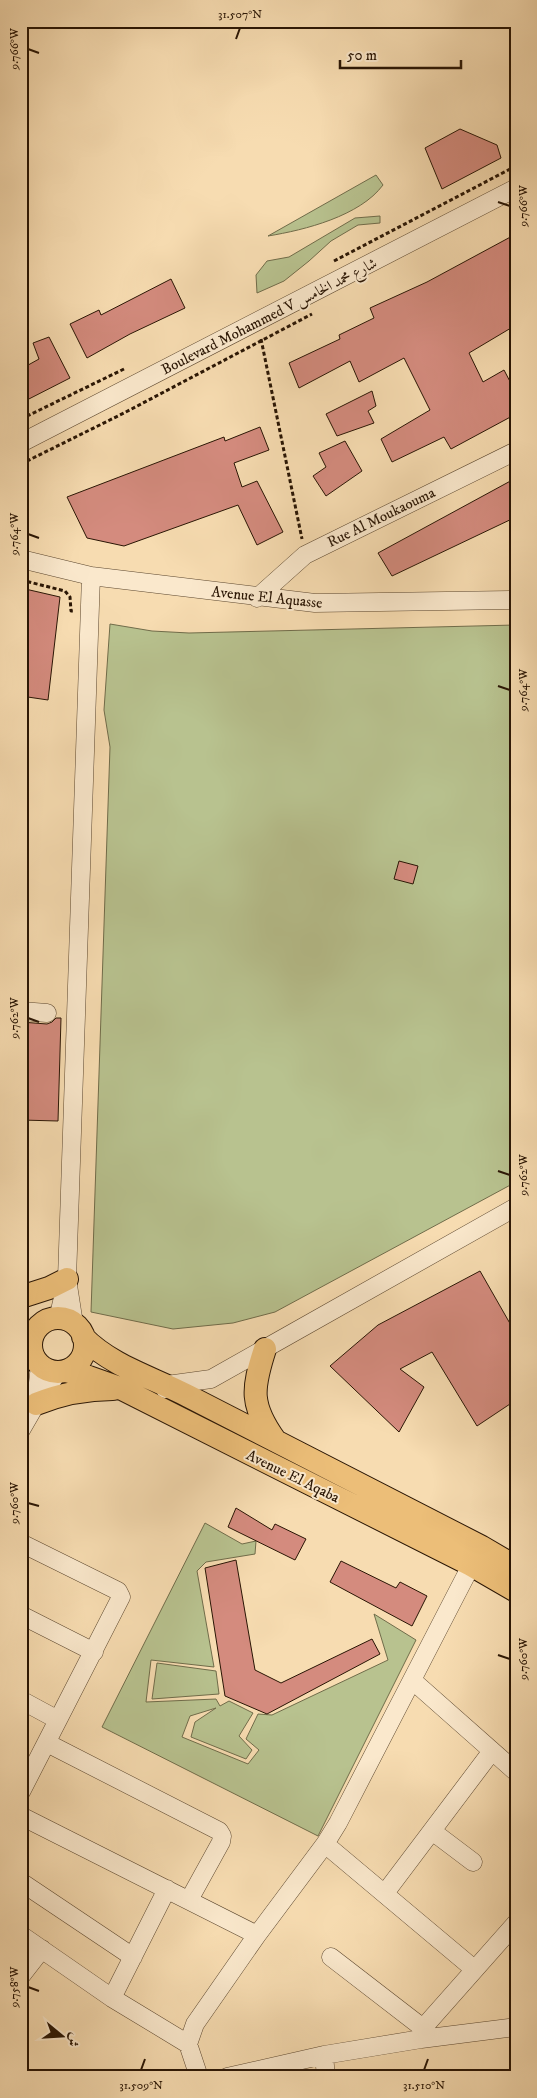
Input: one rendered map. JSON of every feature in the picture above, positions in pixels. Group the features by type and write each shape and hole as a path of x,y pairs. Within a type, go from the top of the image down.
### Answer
{"main road":[{"path":"21,1297 49,1288 67,1279"},
{"name":"Avenue El Aqaba","path":"21,1308 66,1325 93,1348 106,1356 275,1440 476,1556 516,1591"},
{"path":"66,1325 83,1354 73,1367 43,1361 32,1337 36,1330 66,1325"},
{"path":"265,1349 256,1376 255,1401 262,1422 275,1440"},
{"name":"Avenue El Aqaba","path":"43,1361 120,1388 187,1424 476,1556 516,1567"},
{"path":"36,1404 57,1395 95,1389 120,1388"}],"street":[{"name":"Boulevard Mohammed V شارع محمد الخامس","path":"21,443 516,188"},
{"name":"Rue Al Moukaouma","path":"257,598 305,555 516,451"},
{"name":"Avenue El Aquasse","path":"21,560 91,576 315,604 516,600"},
{"path":"66,1325 91,576"},
{"path":"21,1011 47,1013"},
{"path":"156,1407 167,1385 211,1379 516,1207"},
{"path":"21,1430 36,1404 43,1361"},
{"path":"187,1424 211,1379"},
{"path":"21,1543 120,1592 120,1600 21,1792"},
{"path":"188,2044 200,2016 257,1935 325,1844 357,1787 476,1556"},
{"path":"21,1615 94,1652"},
{"path":"412,1680 516,1772"},
{"path":"21,1700 58,1720"},
{"path":"47,1743 219,1831 222,1836 221,1842 189,1900"},
{"path":"385,1893 492,1751"},
{"path":"21,1816 257,1935"},
{"path":"432,1831 474,1862"},
{"path":"325,1844 474,1969"},
{"path":"21,1882 133,1956"},
{"path":"112,1998 167,1889"},
{"path":"422,2034 474,1969 516,1923"},
{"path":"21,1935 112,1998 188,2044 199,2077"},
{"path":"21,1976 42,1949"},
{"path":"331,1957 422,2034"},
{"path":"227,2077 422,2034 516,2027"},
{"path":"324,2055 326,2077"}],"path":[{"path":"330,263 516,166"},
{"path":"21,464 124,413 312,314"},
{"path":"254,323 262,340 305,555"},
{"path":"21,419 130,366"},
{"path":"21,580 65,591 70,597 71,611 90,613"}],"green space":[{"path":"376,175 383,185 361,205 331,220 298,230 268,236"},
{"path":"380,216 380,223 358,225 331,241 284,281 257,293 256,275 267,261 289,257 355,218"},
{"path":"110,624 152,631 189,633 516,625 516,1182 275,1312 233,1323 173,1329 91,1312 110,747 104,710"},
{"path":"205,1523 242,1544 256,1541 255,1554 206,1562 197,1571 214,1667 151,1660 146,1702 216,1699 220,1706 229,1701 253,1713 239,1736 252,1750 246,1759 191,1737 195,1722 216,1708 190,1716 182,1737 248,1764 259,1750 246,1739 258,1714 272,1715 388,1660 374,1614 416,1640 318,1836 102,1727"},
{"path":"157,1663 216,1671 219,1694 152,1699"}],"building":[{"path":"460,129 497,145 501,158 442,189 425,148"},
{"path":"516,234 516,325 469,353 483,382 504,370 516,393 516,414 451,449 444,437 392,462 381,439 430,410 404,358 359,382 350,361 299,388 289,363 340,339 339,335 374,318 370,308 427,282"},
{"path":"171,279 185,308 130,334 87,358 70,324 99,310 101,315"},
{"path":"49,337 70,378 21,403 21,369 39,359 33,343"},
{"path":"372,391 376,406 368,411 374,423 337,436 326,414"},
{"path":"260,427 269,450 234,463 242,487 257,481 283,532 257,545 238,505 124,546 87,538 67,497 224,437 225,441"},
{"path":"345,441 362,471 326,496 313,476 326,467 319,453"},
{"path":"516,478 516,517 392,576 378,553"},
{"path":"21,588 60,597 48,700 21,696"},
{"path":"399,861 418,866 413,884 394,879"},
{"path":"56,1018 61,1018 58,1121 21,1120 21,1022 47,1024"},
{"path":"480,1271 516,1334 516,1400 477,1426 432,1352 400,1369 424,1387 399,1432 330,1366 378,1325"},
{"path":"236,1508 272,1530 275,1524 306,1539 295,1560 228,1527"},
{"path":"236,1560 255,1670 281,1683 372,1639 380,1654 267,1714 225,1696 205,1568"},
{"path":"341,1561 396,1588 400,1582 427,1596 412,1626 330,1582"}]}
